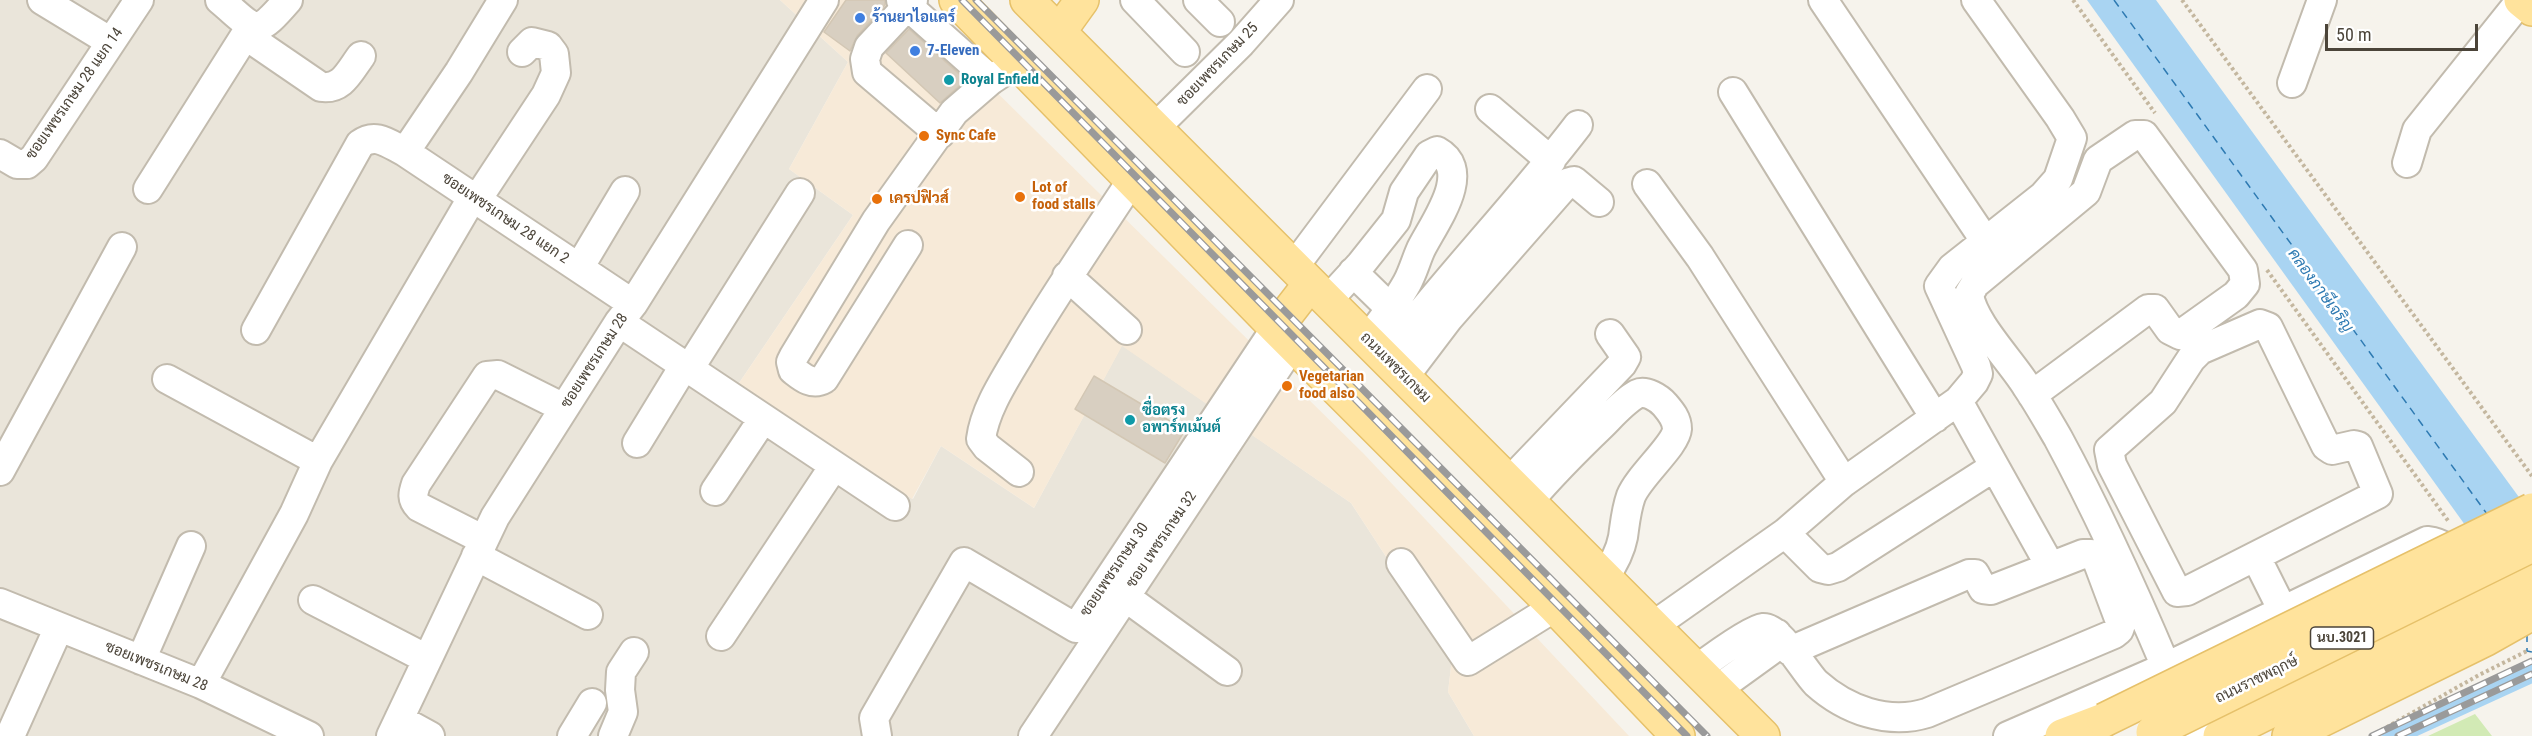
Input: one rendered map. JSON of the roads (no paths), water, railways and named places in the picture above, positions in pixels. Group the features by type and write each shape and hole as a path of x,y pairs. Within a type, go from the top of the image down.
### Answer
{"main road":[{"path":"956,0 1004,71 1132,180 1284,336 1555,607 1678,736"},
{"name":"ถนนเพชรเกษม","path":"1027,0 1763,736"},
{"path":"1059,32 1082,0"},
{"path":"2521,0 2532,9"},
{"path":"1284,336 1310,284"},
{"path":"2062,736 2104,720 2532,510"},
{"name":"ถนนราชพฤกษ์","path":"2144,735 2532,545"},
{"name":"นบ.3021","path":"2220,736 2532,582"},
{"path":"2289,736 2486,639 2532,613"}],"street":[{"path":"42,0 111,42"},
{"name":"ซอยเพชรเกษม 28 แยก 14","path":"0,154 17,164 27,164 34,158 139,0"},
{"path":"220,0 248,30 321,87 339,86 361,56"},
{"path":"148,189 248,30 267,24 288,0"},
{"path":"405,152 459,72 503,0"},
{"name":"ซอยเพชรเกษม 28","path":"395,727 495,517 824,0"},
{"path":"1135,0 1185,52"},
{"path":"1198,0 1221,22"},
{"name":"ซอยเพชรเกษม 25","path":"1155,128 1241,43 1279,0"},
{"path":"1822,0 1986,242"},
{"path":"1653,627 1785,533 1844,482 1958,401 1978,374 1939,286 1952,268 2043,196 2058,179 2072,138 1976,0"},
{"path":"2292,83 2322,0"},
{"path":"2407,164 2417,130 2521,0"},
{"path":"876,221 915,251 824,379 819,382 811,381 792,370 794,356 876,221 940,134 954,112 1004,71 907,2 869,47 865,59 867,72 940,134"},
{"path":"201,684 294,514 318,461 474,199 546,95 556,74 554,54 549,46 532,42 522,52"},
{"path":"1310,284 1427,89"},
{"path":"1733,92 1935,418"},
{"path":"1490,109 1551,161"},
{"path":"1385,358 1551,161 1578,125"},
{"path":"2032,395 2148,309 2155,309 2170,330 2180,335 2236,295 2245,284 2243,270 2144,135 2135,135 2097,160 2086,192 1971,288 1969,294 1973,309 2032,395 2058,438 2132,586 2166,667"},
{"name":"ซอยเพชรเกษม 28 แยก 2","path":"256,330 360,144 367,138 375,137 405,152 579,268 686,367 894,506"},
{"path":"1310,284 1353,272 1396,220 1404,192 1429,155 1437,151 1446,156 1452,168 1450,193 1408,282 1391,309 1385,358"},
{"path":"1019,472 987,447 981,439 982,427 1005,379 1066,276 1132,180"},
{"path":"1385,358 1448,319 1567,183 1574,182 1599,202"},
{"path":"1647,184 1700,257 1844,482"},
{"path":"579,268 625,191"},
{"path":"637,444 800,193"},
{"path":"1396,220 1425,242"},
{"path":"0,471 122,247"},
{"path":"1353,272 1391,309"},
{"path":"1066,276 1127,330"},
{"path":"2262,324 2268,327 2326,446 2332,450 2355,444 2358,446 2378,492 2375,497 2256,557 2187,591 2177,592 2112,465 2108,452 2163,402 2200,350 2262,324"},
{"path":"1519,491 1622,364 1626,357 1610,334"},
{"name":"ซอย เพชรเกษม 32","path":"1033,736 1124,596 1284,336"},
{"name":"ซอยเพชรเกษม 30","path":"877,736 874,718 964,562 1076,628 1284,336"},
{"path":"564,408 498,375 487,376 416,484 413,495 414,502 419,507 588,615"},
{"path":"167,380 318,461"},
{"path":"1519,491 1555,471 1619,408 1637,394 1649,394 1662,400 1674,415 1677,428 1674,438 1640,478 1625,513 1623,538 1616,560 1604,578"},
{"path":"1958,401 2044,555"},
{"path":"715,491 763,419"},
{"path":"721,636 834,466"},
{"path":"1785,533 1820,568 1828,570 1839,567 1994,467"},
{"path":"2008,736 2166,667 2391,556 2427,541 2437,542 2448,548 2466,574 2469,598 2461,610 2197,736"},
{"path":"141,660 190,546"},
{"path":"1706,680 1758,629 1767,628 1784,642 1815,682 1838,698 1876,716 1903,719 1927,713 2114,634 2119,630 2121,624 2097,560 2091,555 2083,554 1991,590 1983,589 1975,573 1969,574 1784,642"},
{"path":"2256,557 2283,610"},
{"path":"1401,563 1463,665 1555,607"},
{"path":"1124,596 1227,671"},
{"path":"314,600 428,659"},
{"name":"ซอยเพชรเกษม 28","path":"0,603 201,684 309,736"},
{"path":"10,736 59,627"},
{"path":"613,736 623,712 620,690 621,672 634,652"},
{"path":"572,736 591,703"},
{"path":"395,727 430,736"}],"water":[{"name":"คลองภาษีเจริญ","path":"2087,0 2156,0 2532,515 2532,618"}],"waterway":[{"path":"2392,736 2532,672"}],"railway":[{"path":"962,0 1687,736"},
{"path":"976,0 1707,736"},
{"path":"2372,736 2532,661"},
{"path":"2398,736 2532,674"}],"place":[{"name":"ร้านยาไอแคร์","path":"860,18"},
{"name":"7-Eleven","path":"915,51"},
{"name":"Royal Enfield","path":"949,80"},
{"name":"Sync Cafe","path":"924,136"},
{"name":"Lot of food stalls","path":"1020,197"},
{"name":"เครปฟิวส์","path":"877,199"},
{"name":"Vegetarian food also","path":"1287,386"},
{"name":"ซื่อตรง อพาร์ทเม้นต์","path":"1130,420"}]}
